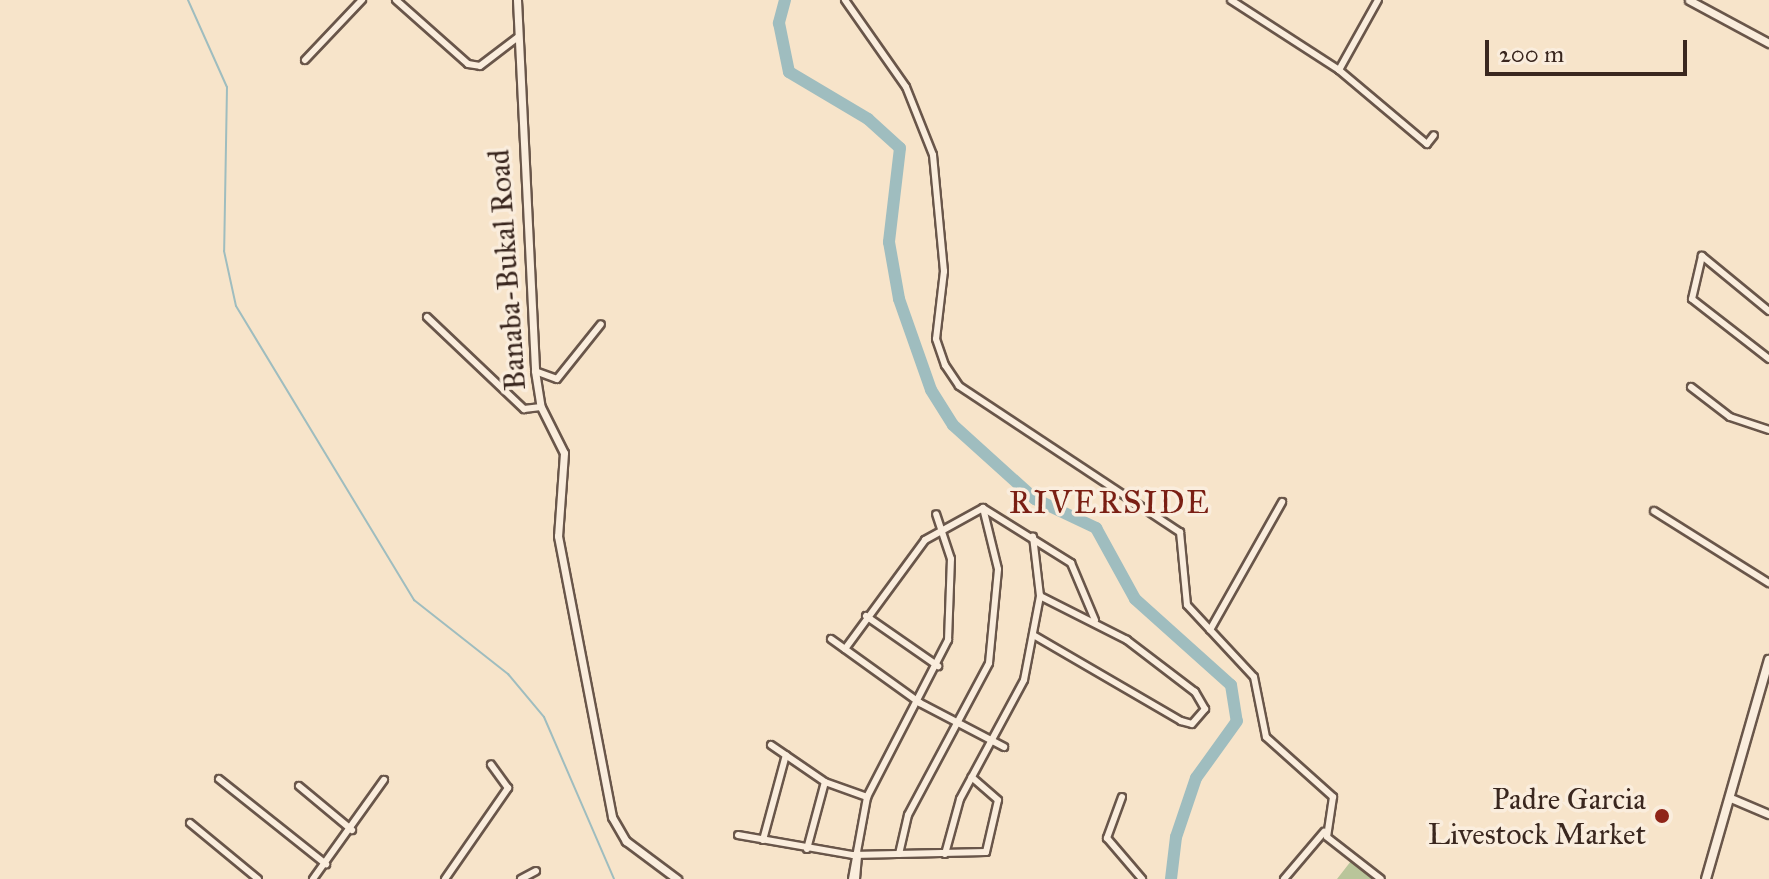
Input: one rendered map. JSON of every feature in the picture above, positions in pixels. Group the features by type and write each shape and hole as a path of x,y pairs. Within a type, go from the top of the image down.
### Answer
{"main road":[{"path":"1706,879 1733,799 1769,660"}],"street":[{"path":"305,60 362,0"},
{"path":"396,0 468,64 480,66 518,37"},
{"name":"Banaba-Bukal Road","path":"517,0 535,371 541,407 564,453 558,536 612,817 626,841 677,879"},
{"path":"845,0 906,87 933,155 944,271 936,339 945,365 959,386 1180,532 1185,598 1254,677 1266,737 1333,797 1324,832 1284,879"},
{"path":"1231,0 1339,70 1427,144 1434,135"},
{"path":"1339,70 1378,0"},
{"path":"1689,0 1769,43"},
{"path":"1769,311 1702,256 1692,299 1769,359"},
{"path":"427,317 524,409 541,407"},
{"path":"535,371 557,379 601,324"},
{"path":"1691,387 1730,417 1769,430"},
{"path":"1210,630 1282,502"},
{"path":"845,649 866,616 942,527 983,508"},
{"path":"983,508 1033,536 1071,563 1096,621"},
{"path":"899,854 908,815 958,726 995,634 998,569 983,508"},
{"path":"1654,511 1769,583"},
{"path":"856,879 856,846 867,797 938,666 953,616 942,527 936,514"},
{"path":"945,854 950,821 1024,680 1035,636 1040,596 1033,536"},
{"path":"1035,636 1181,721 1198,718 1205,703 1195,692 1096,621 1040,596"},
{"path":"866,616 938,666"},
{"path":"831,639 920,703 958,726 1004,747"},
{"path":"771,745 825,782 867,797"},
{"path":"763,840 786,755"},
{"path":"445,879 508,788 491,765"},
{"path":"738,835 856,855 986,852 998,800 972,777"},
{"path":"219,779 326,864"},
{"path":"313,879 352,830 384,780"},
{"path":"807,849 825,782"},
{"path":"299,786 352,830"},
{"path":"1122,797 1107,838 1142,879"},
{"path":"1733,799 1769,814"},
{"path":"190,823 258,879"},
{"path":"1324,832 1381,879"},
{"path":"521,879 536,871"}],"green space":[{"path":"1351,861 1365,872 1376,879 1337,879"}],"waterway":[{"path":"188,0 227,87 224,251 236,306 414,600 508,674 544,717 614,879"},
{"path":"785,0 779,23 789,72 868,119 900,148 889,242 899,299 931,390 953,425 1035,499 1096,528 1135,599 1231,685 1237,721 1196,778 1176,837 1171,879"}],"place":[{"name":"Padre Garcia Livestock Market","path":"1662,816"}],"district":[{"name":"RIVERSIDE","path":"1110,503"}]}
